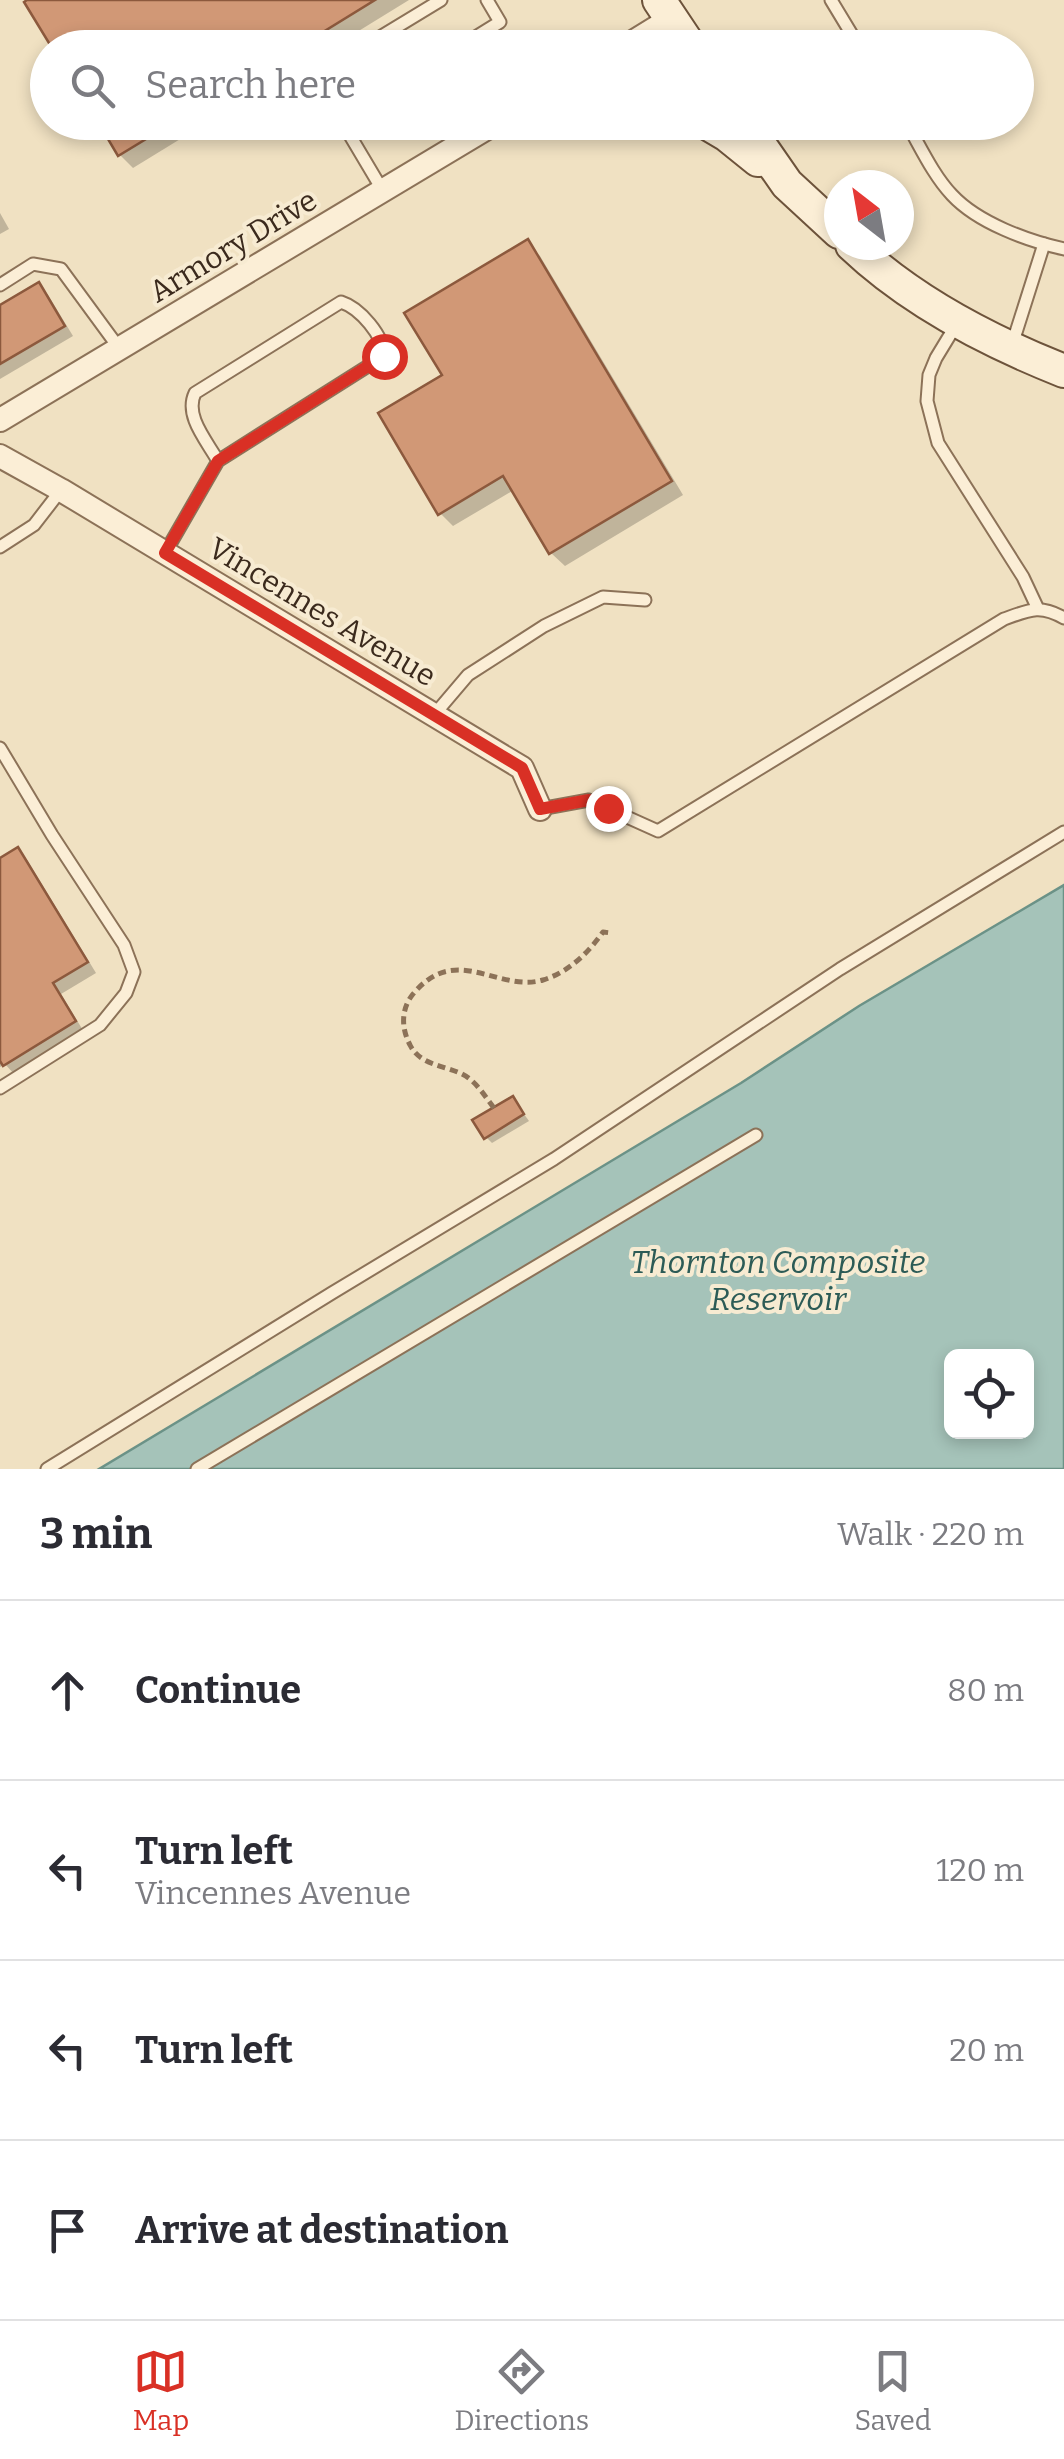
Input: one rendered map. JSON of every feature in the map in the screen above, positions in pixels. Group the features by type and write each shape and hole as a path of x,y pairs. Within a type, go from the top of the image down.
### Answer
{"street":[{"path":"643,30 665,10"},
{"name":"Armory Drive","path":"0,420 468,140"},
{"path":"733,140 824,218"},
{"path":"757,140 788,184"},
{"path":"868,260 958,322 1010,350 1064,371"},
{"name":"Vincennes Avenue","path":"0,456 522,768 540,809"}],"lane":[{"path":"392,30 441,0"},
{"path":"487,0 500,22 487,30"},
{"path":"830,0 849,30"},
{"path":"353,140 383,191"},
{"path":"917,140 953,196 994,224 1064,249"},
{"path":"1010,350 1044,244"},
{"path":"0,285 33,264 61,270 119,349"},
{"path":"165,553 218,461 384,356 384,346 354,306 341,302 322,312 195,393 190,404 192,415 218,461"},
{"path":"958,322 929,374 927,401 938,443 1023,577 1038,609"},
{"path":"0,547 34,525 61,490"},
{"path":"434,715 468,676 544,626 603,597 645,600"},
{"path":"540,809 589,800 658,831 1004,619 1032,609 1050,610 1064,618"},
{"path":"0,748 124,945 134,972 126,994 100,1026 0,1088"},
{"path":"48,1469 554,1159 840,969 1064,832"},
{"path":"197,1469 756,1135"}],"path":[{"path":"494,1108 464,1075 418,1056 402,1024 408,1001 421,985 458,970 483,972 517,982 542,980 568,969 603,932 611,933"}],"water":[{"name":"Thornton Composite Reservoir","path":"1064,885 1064,1469 99,1469 741,1083 859,1006"}],"building":[{"path":"375,0 326,30 41,30 24,2"},
{"path":"109,140 144,140 118,156"},
{"path":"528,239 672,481 549,554 503,476 438,515 378,413 442,375 404,313"},
{"path":"39,282 65,326 0,364 0,305"},
{"path":"18,847 88,962 53,983 76,1021 3,1066 0,858"},
{"path":"513,1096 524,1114 484,1139 472,1120"}],"route":[{"path":"384,356 218,461 165,553 522,768 540,809 589,800 608,808"}]}
